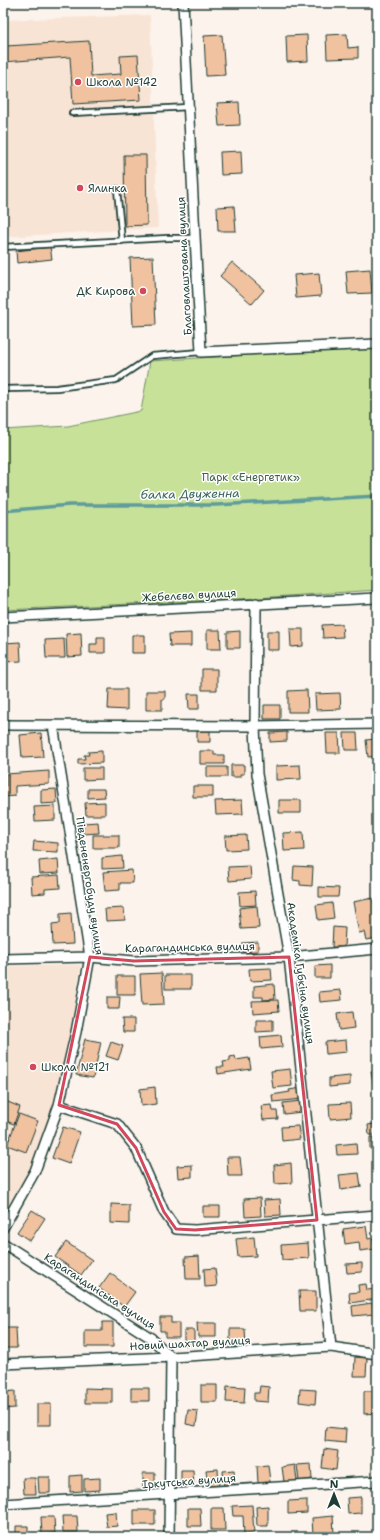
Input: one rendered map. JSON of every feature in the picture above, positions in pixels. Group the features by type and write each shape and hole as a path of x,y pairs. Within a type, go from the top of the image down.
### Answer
{"street":[{"name":"Благовлаштована вулиця","path":"183,3 201,352"},
{"path":"201,352 377,344"},
{"name":"Жебелєва вулиця","path":"3,617 377,598"},
{"name":"Академіка Губкіна вулиця","path":"256,603 255,726 257,774 289,957 331,1347"},
{"name":"Південенергобуду вулиця","path":"3,1228 35,1171 59,1105 76,1032 90,957 53,724"},
{"path":"3,725 255,726 377,724"},
{"name":"Карагандинська вулиця","path":"3,959 90,957 134,961 289,957 377,949"},
{"path":"59,1105 118,1124 136,1148 164,1212 176,1228 195,1230 377,1215"},
{"name":"Карагандинська вулиця","path":"3,1244 151,1338 171,1356"},
{"name":"Новий шахтар вулиця","path":"3,1364 331,1347 377,1354"},
{"path":"169,1537 171,1356"},
{"name":"Іркутська вулиця","path":"3,1504 377,1481"}],"lane":[{"path":"72,113 189,107"},
{"path":"117,189 122,241"},
{"path":"3,247 168,238 194,238"},
{"path":"3,389 57,388 116,380 152,356 201,352"}],"highlighted area":[{"path":"90,957 134,961 289,957 317,1220 195,1230 176,1229 164,1212 136,1148 117,1124 59,1105"}],"shaded area":[{"path":"150,15 158,228 3,237 3,20"},
{"name":"Школа №121","path":"81,965 71,1031 54,1103 31,1170 3,1219 3,966"}],"green space":[{"name":"Парк «Енергетик»","path":"377,347 377,590 257,598 3,610 3,430 68,426 141,411 150,361"}],"building":[{"path":"347,34 348,48 358,47 358,58 327,59 326,35"},
{"path":"222,35 225,75 206,76 204,36"},
{"path":"307,35 308,61 287,62 286,36"},
{"path":"3,36 5,36 6,46 89,41 91,76 121,74 120,56 138,55 141,100 73,104 70,57 3,62"},
{"path":"3,66 5,96 3,97"},
{"path":"239,102 240,125 219,126 217,103"},
{"path":"241,151 242,174 221,175 220,152"},
{"path":"124,155 146,155 147,225 125,226"},
{"path":"234,206 236,231 218,231 217,207"},
{"path":"50,247 52,259 17,263 16,251"},
{"name":"ДК Кирова","path":"153,257 156,325 133,326 130,258"},
{"path":"232,262 264,290 252,304 220,276"},
{"path":"370,269 372,293 348,294 346,271"},
{"path":"319,273 321,296 296,298 294,275"},
{"path":"342,624 343,637 323,638 322,625"},
{"path":"290,629 303,629 303,646 291,647"},
{"path":"207,630 220,630 221,649 207,649"},
{"path":"240,631 240,648 227,648 227,632"},
{"path":"267,631 279,631 279,650 267,650"},
{"path":"81,633 82,656 67,657 66,634"},
{"path":"191,633 191,646 170,646 169,634"},
{"path":"132,635 145,635 145,653 132,653"},
{"path":"97,637 105,637 105,653 90,653 90,644 97,644"},
{"path":"64,639 65,658 46,658 45,640"},
{"path":"20,642 21,661 5,662 4,643"},
{"path":"202,669 217,669 217,690 202,690"},
{"path":"109,689 127,689 127,710 108,709"},
{"path":"307,690 308,712 288,712 288,691"},
{"path":"146,691 165,691 165,699 162,699 162,710 146,710"},
{"path":"340,693 341,709 316,710 315,694"},
{"path":"188,694 199,694 199,709 189,709"},
{"path":"264,705 280,705 280,719 264,719"},
{"path":"197,731 210,731 210,742 197,742"},
{"path":"287,732 287,741 270,742 270,733"},
{"path":"41,733 43,757 22,758 20,735"},
{"path":"326,733 339,733 340,753 327,753"},
{"path":"344,733 357,733 358,750 345,750"},
{"path":"375,739 377,756 368,757 366,740"},
{"path":"102,751 102,763 78,764 78,759 85,759 84,755 89,755 88,752"},
{"path":"200,751 214,751 214,755 224,755 224,764 200,764"},
{"path":"231,765 244,765 244,774 240,774 240,777 231,777"},
{"path":"300,765 301,779 276,780 276,766"},
{"path":"207,767 227,767 227,777 207,777"},
{"path":"83,768 102,768 102,779 83,780"},
{"path":"49,771 49,784 15,786 15,796 3,797 3,786 6,786 6,774"},
{"path":"193,786 213,786 213,797 193,797"},
{"path":"56,789 57,803 41,804 41,790"},
{"path":"88,789 104,789 105,797 88,798"},
{"path":"242,800 243,814 216,815 215,801"},
{"path":"279,800 301,800 301,813 279,813"},
{"path":"105,802 105,815 86,815 85,803"},
{"path":"55,806 55,820 35,821 34,807"},
{"path":"98,822 99,833 83,834 83,823"},
{"path":"303,832 304,850 284,851 283,833"},
{"path":"93,835 119,835 119,848 93,848"},
{"path":"246,835 247,849 226,850 225,836"},
{"path":"34,841 58,843 58,852 33,851"},
{"path":"122,856 123,868 102,869 102,858"},
{"path":"58,859 59,873 40,874 39,861"},
{"path":"250,866 251,879 229,881 228,867"},
{"path":"294,866 313,867 312,886 300,885 300,881 293,880"},
{"path":"132,870 133,883 120,883 120,890 105,891 103,872"},
{"path":"59,875 60,888 45,889 45,893 32,894 31,877"},
{"path":"319,887 339,888 338,897 319,897"},
{"path":"255,891 256,905 240,906 239,892"},
{"path":"373,898 377,917 377,938 366,940 364,932 359,933 353,902"},
{"path":"332,903 334,918 318,920 316,905"},
{"path":"257,906 259,928 241,929 239,908"},
{"path":"124,908 125,920 106,921 105,909"},
{"path":"71,913 73,944 53,945 52,924 60,923 60,914"},
{"path":"333,927 345,928 344,947 332,947"},
{"path":"258,942 258,951 243,952 243,943"},
{"path":"374,963 377,963 377,983 375,983"},
{"path":"330,965 330,978 315,978 315,966"},
{"path":"271,968 272,980 250,981 249,969"},
{"path":"162,973 164,1004 142,1005 140,974"},
{"path":"165,975 191,975 191,989 165,989"},
{"path":"117,976 135,976 135,995 117,995"},
{"path":"274,984 275,999 263,1000 263,997 254,997 254,986"},
{"path":"341,990 342,1000 320,1002 319,992"},
{"path":"107,997 120,997 119,1009 107,1009"},
{"path":"278,1000 279,1011 253,1013 252,1001"},
{"path":"352,1012 354,1028 339,1030 337,1014"},
{"path":"122,1019 134,1019 134,1032 123,1032"},
{"path":"256,1020 273,1020 273,1031 256,1032"},
{"path":"281,1035 282,1047 261,1049 260,1037"},
{"path":"85,1039 101,1042 93,1078 76,1075"},
{"path":"346,1040 347,1052 326,1054 325,1042"},
{"path":"111,1042 123,1046 118,1060 106,1056"},
{"path":"235,1056 236,1060 249,1058 251,1069 218,1074 217,1067 224,1067 223,1062 230,1061 230,1057"},
{"path":"290,1069 292,1086 273,1088 271,1071"},
{"path":"377,1071 377,1083 373,1083 371,1072"},
{"path":"350,1076 350,1085 329,1087 329,1078"},
{"path":"155,1087 156,1104 141,1106 140,1089"},
{"path":"301,1088 302,1099 273,1102 272,1095 290,1092 289,1090"},
{"path":"3,1100 20,1107 14,1124 3,1120"},
{"path":"301,1101 302,1112 284,1114 283,1103"},
{"path":"350,1103 351,1117 330,1119 329,1104"},
{"path":"272,1105 273,1111 277,1111 278,1119 263,1120 261,1106"},
{"path":"19,1114 38,1121 26,1152 7,1145"},
{"path":"374,1119 377,1119 377,1135 369,1135 368,1125 374,1124"},
{"path":"298,1126 300,1139 282,1141 281,1127"},
{"path":"63,1127 80,1132 69,1164 52,1158"},
{"path":"370,1137 377,1137 377,1148 370,1149"},
{"path":"356,1143 357,1154 337,1155 336,1145"},
{"path":"227,1157 240,1157 242,1176 228,1176"},
{"path":"291,1163 292,1183 275,1184 274,1165"},
{"path":"192,1165 192,1177 178,1178 177,1166"},
{"path":"359,1173 361,1187 341,1190 339,1175"},
{"path":"260,1198 261,1216 245,1217 244,1199"},
{"path":"280,1199 281,1215 265,1216 264,1200"},
{"path":"111,1204 129,1205 129,1224 111,1223"},
{"path":"203,1206 220,1206 220,1217 203,1217"},
{"path":"32,1210 45,1218 30,1241 17,1232"},
{"path":"366,1226 368,1239 373,1238 375,1249 360,1251 359,1242 345,1244 343,1229"},
{"path":"254,1237 256,1256 238,1257 236,1239"},
{"path":"66,1242 92,1260 81,1275 55,1257"},
{"path":"308,1243 309,1258 282,1260 281,1245"},
{"path":"199,1256 200,1279 186,1279 185,1257"},
{"path":"362,1263 362,1272 347,1273 346,1264"},
{"path":"215,1268 217,1286 205,1287 204,1269"},
{"path":"110,1273 135,1292 124,1307 99,1288"},
{"path":"366,1284 367,1290 377,1289 377,1299 350,1303 349,1293 359,1292 358,1285"},
{"path":"299,1291 316,1291 316,1311 300,1311"},
{"path":"372,1303 374,1314 353,1316 352,1306"},
{"path":"160,1317 171,1317 171,1323 179,1323 179,1337 165,1337 165,1331 160,1331"},
{"path":"102,1322 113,1322 113,1347 85,1347 85,1331 102,1331"},
{"path":"197,1323 216,1323 216,1337 198,1337"},
{"path":"4,1328 16,1328 17,1348 4,1348"},
{"path":"230,1329 245,1329 246,1346 230,1346"},
{"path":"184,1330 194,1330 194,1345 184,1345"},
{"path":"355,1357 367,1358 366,1376 354,1376"},
{"path":"201,1385 217,1385 217,1402 201,1402"},
{"path":"227,1386 245,1387 244,1403 226,1402"},
{"path":"260,1386 269,1387 268,1402 254,1401 254,1393 259,1393"},
{"path":"85,1388 112,1389 112,1403 85,1403"},
{"path":"131,1388 149,1388 149,1401 131,1401"},
{"path":"300,1389 316,1390 315,1404 299,1402"},
{"path":"15,1391 15,1408 3,1409 3,1392"},
{"path":"364,1391 377,1391 377,1413 364,1414"},
{"path":"37,1404 51,1404 51,1425 37,1425"},
{"path":"188,1410 198,1411 196,1426 186,1424"},
{"path":"326,1427 346,1429 345,1443 325,1441"},
{"path":"324,1449 338,1451 336,1470 322,1468"},
{"path":"311,1464 312,1479 299,1481 297,1465"},
{"path":"268,1465 270,1482 258,1483 257,1466"},
{"path":"295,1465 297,1481 284,1482 282,1467"},
{"path":"218,1469 219,1488 208,1489 206,1470"},
{"path":"181,1470 193,1470 194,1489 181,1490"},
{"path":"234,1470 235,1486 224,1487 223,1471"},
{"path":"143,1473 155,1473 155,1489 143,1489"},
{"path":"82,1475 82,1491 70,1492 70,1476"},
{"path":"38,1477 50,1477 50,1493 39,1493"},
{"path":"3,1478 5,1478 6,1494 3,1494"},
{"path":"23,1478 35,1478 36,1494 24,1494"},
{"path":"100,1478 100,1490 84,1491 84,1479"},
{"path":"361,1497 361,1513 348,1514 347,1498"},
{"path":"307,1500 307,1513 288,1514 288,1501"},
{"path":"252,1505 254,1533 244,1534 243,1516 233,1516 232,1506"},
{"path":"268,1506 268,1526 257,1526 256,1507"},
{"path":"188,1508 200,1508 201,1526 188,1526"},
{"path":"211,1508 224,1508 225,1530 211,1530"},
{"path":"134,1510 155,1510 155,1525 134,1525"},
{"path":"116,1512 117,1526 107,1527 105,1513"},
{"path":"62,1516 77,1516 78,1532 63,1532"},
{"path":"333,1516 334,1534 313,1535 312,1518"},
{"path":"41,1517 54,1517 55,1533 42,1534"},
{"path":"16,1526 28,1526 28,1537 16,1537"},
{"path":"105,1534 105,1537 88,1536"}],"waterway":[{"name":"балка Двуженна","path":"3,511 70,505 216,505 377,496"}],"place":[{"name":"Школа №142","path":"78,82"},
{"name":"Ялинка","path":"80,188"},
{"name":"ДК Кирова","path":"143,291"},
{"name":"Школа №121","path":"33,1067"}]}
